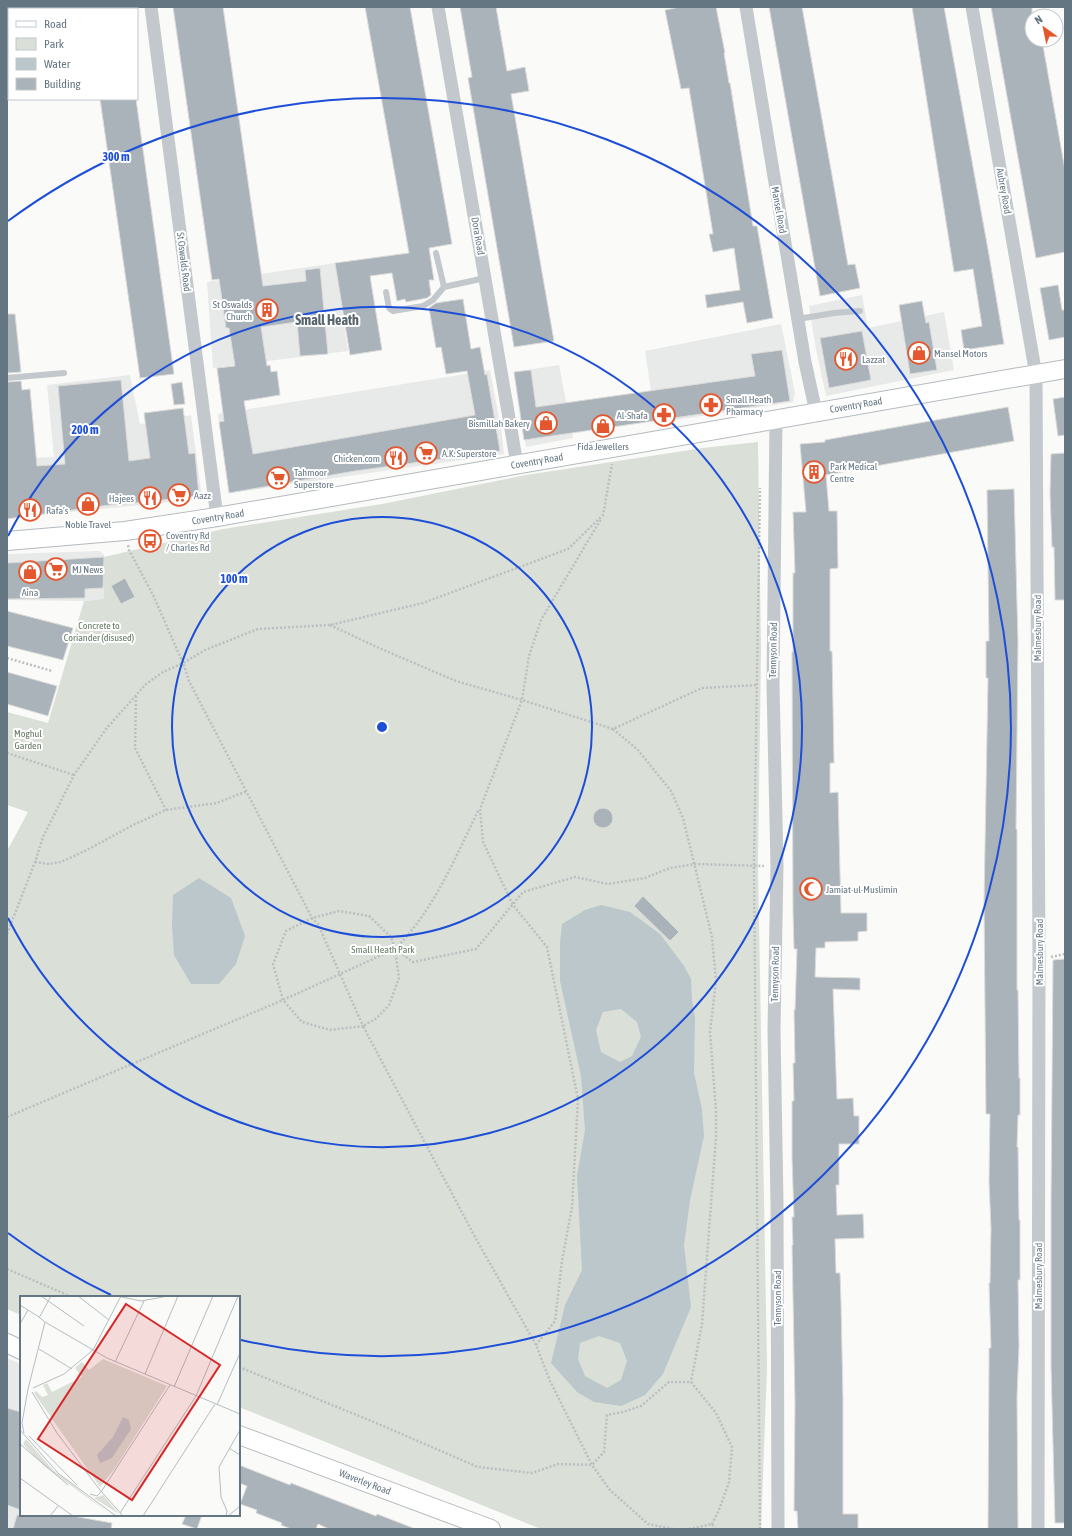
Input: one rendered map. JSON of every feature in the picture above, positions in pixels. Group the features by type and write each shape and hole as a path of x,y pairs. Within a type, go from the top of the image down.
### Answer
{"street":[{"name":"St Oswalds Road","path":"151,7 217,517"},
{"name":"Dora Road","path":"438,7 517,464"},
{"name":"Mansel Road","path":"746,7 798,320 816,412"},
{"name":"Aubrey Road","path":"972,7 1036,375"},
{"name":"Coventry Road","path":"7,541 125,530 217,517 1065,369"},
{"name":"Malmesbury Road","path":"1036,375 1039,952 1038,1529"},
{"name":"Tennyson Road","path":"776,419 773,684 777,866 774,1030 777,1203 778,1529"},
{"path":"7,1343 20,1350"},
{"name":"Waverley Road","path":"240,1435 491,1529"}],"lane":[{"path":"436,253 444,287"},
{"path":"386,292 389,308 393,310 423,306 433,300 444,287 485,278"},
{"path":"798,320 834,313 860,311"},
{"path":"7,378 64,373"}],"path":[{"path":"7,1117 283,1000 395,949 406,938 431,904 480,809 522,700 529,656 541,620 603,515 612,462 618,446"},
{"path":"760,486 754,866 760,1529"},
{"path":"7,934 43,838 74,775 106,729 146,684 163,672 183,663 205,650 258,628 330,625 423,603 568,549 603,515"},
{"path":"125,530 129,550 153,595 183,663 189,681 312,918 318,924 363,1026 475,1236 536,1345 550,1381 592,1465 610,1490 648,1524 673,1529"},
{"path":"330,625 456,681 614,729 638,750 671,791 684,818 712,937 716,974 710,1032 716,1111 716,1137 702,1324 691,1382 716,1413 732,1447 729,1482 719,1510 712,1524"},
{"path":"7,658 52,671"},
{"path":"614,729 702,688 773,684"},
{"path":"136,696 135,748 166,810"},
{"path":"7,753 74,775"},
{"path":"35,862 49,864 61,862 133,825 166,810 217,803 247,791"},
{"path":"480,809 483,842 513,905 547,947 578,1099 572,1207 562,1261 555,1322 536,1345"},
{"path":"395,949 414,962 476,949 522,892 575,877 608,884 645,878 670,868 695,864 777,866"},
{"path":"338,911 369,916 391,937 395,949 399,978 389,1006 377,1018 363,1026 330,1030 302,1022 283,1000 273,964 286,931 312,918 338,911"},
{"path":"7,1269 70,1296"},
{"path":"240,1367 369,1420 478,1467 532,1473 558,1464 592,1465 604,1452 607,1414 623,1412 641,1406 669,1382 691,1382"},
{"path":"688,1529 712,1524"},
{"path":"712,1524 715,1529"}],"shaded area":[{"path":"335,263 348,351 213,368 207,282"},
{"path":"862,295 868,328 944,312 954,370 826,396 816,350 809,306"},
{"path":"781,324 795,393 793,402 656,423 645,351"},
{"path":"559,365 573,438 526,447 514,372"},
{"path":"490,370 501,428 504,454 229,493 218,414"},
{"path":"130,375 140,424 191,415 202,499 21,517 7,459 54,457 47,385"},
{"path":"100,551 104,555 104,599 84,601 7,600 7,554"},
{"path":"7,1358 20,1364 20,1516 68,1516 65,1529 7,1529"}],"green space":[{"name":"Small Heath Park","path":"758,442 761,651 758,864 767,1368 761,1529 541,1529 240,1407 240,1296 20,1296 20,1315 7,1309 7,851 28,812 7,805 7,712 48,723 84,601 104,599 104,557 223,529 382,504 526,475 703,448"}],"water":[{"path":"199,878 231,898 245,936 236,964 219,984 191,984 174,955 172,925 173,895"},
{"path":"601,905 630,912 660,934 684,966 691,979 695,1018 694,1073 702,1109 704,1136 690,1200 684,1245 691,1307 663,1374 645,1395 621,1406 594,1402 577,1392 551,1363 565,1305 582,1270 577,1176 585,1130 581,1076 560,981 560,943 562,924 585,910","holes":["621,1009 637,1022 641,1037 632,1056 620,1062 601,1052 596,1030 603,1012","599,1336 620,1343 627,1361 621,1380 607,1388 585,1376 578,1359 580,1343"]}],"building":[{"path":"173,7 223,7 263,286 306,281 305,270 320,268 328,354 300,356 297,322 261,327 267,366 270,365 271,372 277,371 280,395 244,401 253,454 475,415 467,371 446,374 441,347 436,348 429,308 436,303 463,299 471,349 480,347 485,375 487,374 500,451 355,471 229,493 219,422 224,421 217,368 235,366 229,328 226,328 219,279 212,280"},
{"path":"365,7 410,7 452,244 429,248 434,280 429,280 431,295 427,298 406,302 405,299 397,301 392,273 370,276 382,350 350,355 335,263 409,253"},
{"path":"460,7 496,7 507,71 525,67 529,91 511,94 554,341 514,347 468,78 472,77"},
{"path":"680,7 716,7 725,53 753,226 757,226 773,318 747,323 743,302 707,308 705,295 740,290 734,248 713,252 709,234 713,234 689,88 681,89 665,10"},
{"path":"769,7 802,7 848,265 855,264 860,288 820,296"},
{"path":"912,7 944,7 1004,344 964,350 961,330 982,326 973,269 954,272"},
{"path":"991,7 1032,7 1024,8 1024,48 1043,48 1065,170 1065,252 1036,258"},
{"path":"100,100 136,100 174,374 140,378"},
{"path":"1058,285 1062,310 1065,310 1065,337 1049,340 1040,288"},
{"path":"922,301 926,323 929,322 937,370 910,374 899,305"},
{"path":"7,314 15,314 21,372 7,373"},
{"name":"Lazzat","path":"862,331 871,380 829,388 820,338"},
{"path":"782,350 790,401 524,440 514,372 531,370 536,407 755,376 751,354"},
{"path":"121,380 129,461 150,458 144,413 183,408 189,454 195,453 199,496 117,504 7,519 7,382 21,381 22,390 30,389 37,466 65,464 58,386"},
{"path":"182,382 185,404 174,405 171,384"},
{"path":"1065,397 1065,435 1058,436 1053,399"},
{"path":"1008,407 1014,441 826,475 829,511 837,511 838,568 830,569 830,651 832,651 834,763 830,763 830,793 838,792 841,913 867,913 867,931 858,932 858,941 825,942 825,948 816,948 815,977 860,978 860,990 833,989 837,1099 853,1098 854,1116 859,1116 859,1144 839,1144 839,1185 836,1185 837,1215 863,1214 864,1238 835,1239 836,1273 840,1273 841,1303 843,1514 858,1514 858,1529 798,1529 797,1511 794,1511 795,1403 792,1245 792,1217 794,1217 792,1101 794,1101 794,1010 797,949 794,949 793,912 792,652 793,573 795,573 793,512 806,512 800,444 825,442 825,440"},
{"path":"1065,453 1065,600 1055,600 1054,547 1052,547 1050,493 1051,454"},
{"path":"1014,489 1018,642 1016,829 1017,990 1020,1078 1020,1115 1018,1115 1017,1147 1020,1220 1017,1397 1018,1529 988,1529 989,1348 991,1348 989,1283 991,1228 989,1182 990,1114 986,1114 984,903 988,678 986,678 986,641 989,641 987,490"},
{"path":"104,557 103,588 85,589 85,598 7,599 7,563"},
{"path":"125,578 135,597 121,604 111,586"},
{"path":"7,611 73,628 63,660 7,646"},
{"path":"7,672 57,686 48,716 7,704"},
{"path":"603,808 610,811 613,818 610,825 603,828 596,825 593,818 596,811"},
{"path":"643,896 679,932 670,941 634,906"},
{"path":"1065,959 1065,1523 1055,1523 1051,1366 1053,960"},
{"path":"7,1408 20,1412 20,1510 7,1505"},
{"path":"240,1465 290,1485 291,1483 376,1516 377,1514 413,1529 329,1529 318,1524 316,1529 291,1529 281,1525 282,1523 256,1513 257,1510 240,1504 247,1486 240,1483"},
{"path":"17,1515 73,1516 112,1523 111,1529 13,1529"},
{"path":"186,1516 202,1516 197,1529 182,1524"}],"place":[{"name":"St Oswalds Church","path":"267,310"},
{"name":"Mansel Motors","path":"919,353"},
{"name":"Lazzat","path":"846,359"},
{"name":"Small Heath Pharmacy","path":"711,405"},
{"name":"Al-Shafa","path":"664,415"},
{"name":"Bismillah Bakery","path":"546,423"},
{"name":"Fida Jewellers","path":"603,426"},
{"name":"A.K. Superstore","path":"426,453"},
{"name":"Chicken.com","path":"396,458"},
{"name":"Park Medical Centre","path":"814,472"},
{"name":"Tahmoor Superstore","path":"278,478"},
{"name":"Aazz","path":"179,495"},
{"name":"Hajees","path":"150,498"},
{"name":"Noble Travel","path":"88,504"},
{"name":"Rafa's","path":"30,510"},
{"name":"Coventry Rd / Charles Rd","path":"150,541"},
{"name":"MJ News","path":"56,569"},
{"name":"Aina","path":"30,572"},
{"name":"Jamiat-ul-Muslimin","path":"811,889"}],"district":[{"name":"Small Heath","path":"327,320"}],"park label":[{"name":"Concrete to Coriander (disused)","path":"99,630"},
{"name":"Moghul Garden","path":"28,738"}]}
